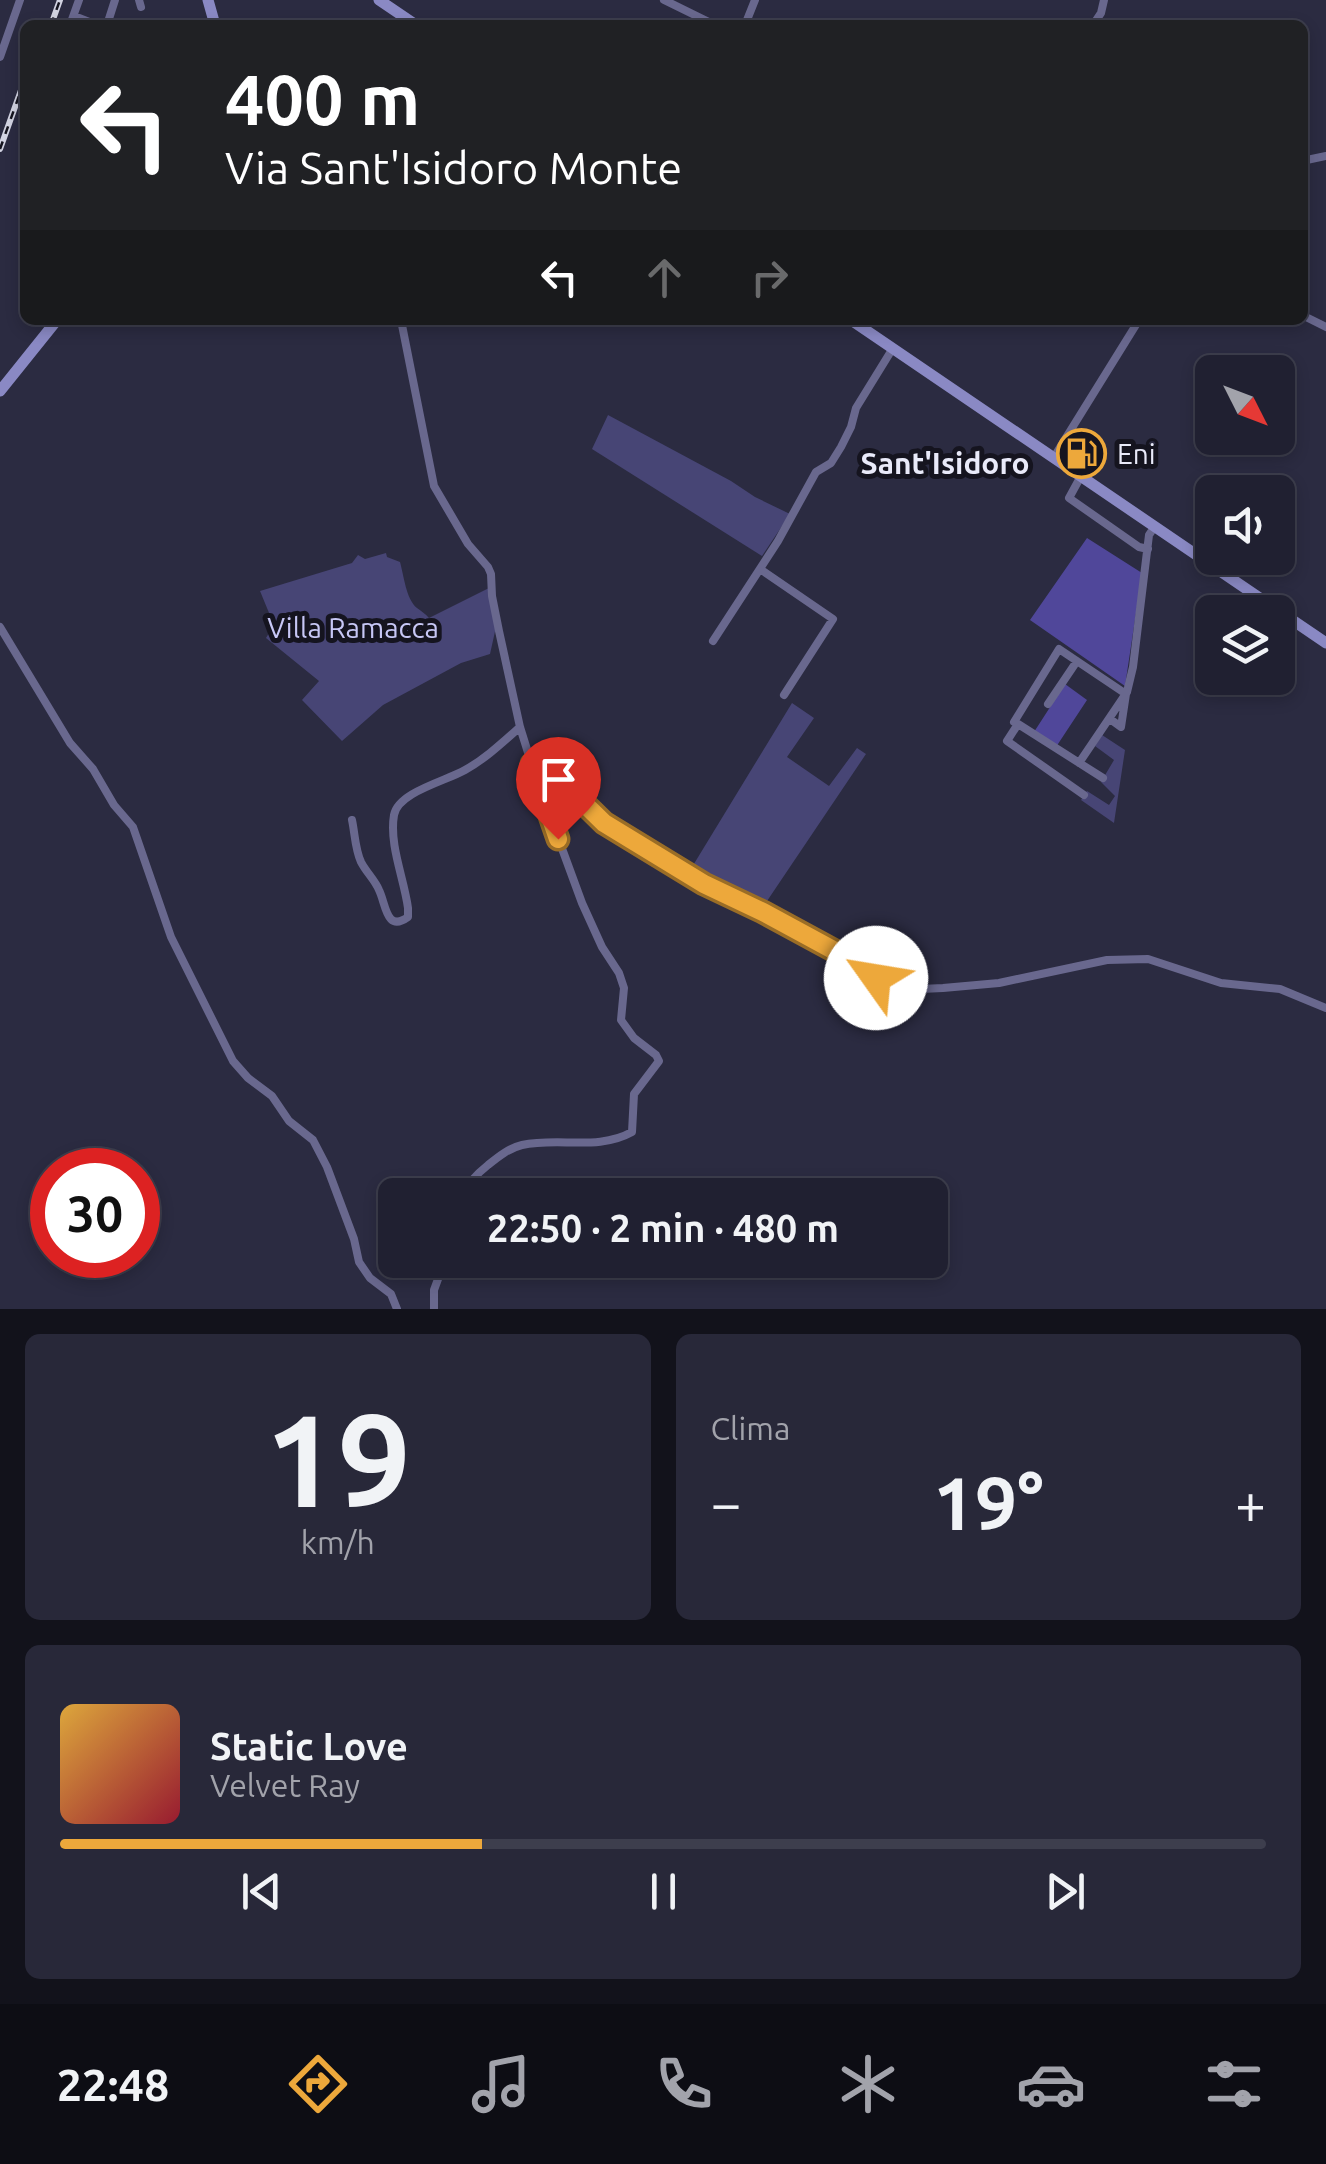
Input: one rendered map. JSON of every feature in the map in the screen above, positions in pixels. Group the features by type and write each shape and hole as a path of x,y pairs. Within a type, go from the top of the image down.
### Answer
{"street":[{"path":"0,57 20,0"},
{"path":"72,20 79,0"},
{"path":"379,0 409,20"},
{"path":"664,0 705,20"},
{"path":"0,391 53,325"},
{"path":"402,325 434,486 491,574 498,631 532,764 582,903 619,973 624,988 622,1020 634,1038 659,1061 634,1094 632,1132 610,1142 520,1146 502,1154 474,1178"},
{"path":"858,325 1326,644"},
{"path":"1054,458 1137,325"},
{"path":"714,641 816,472 831,463 841,447 856,408 893,348"},
{"path":"1081,476 1069,498 1148,549"},
{"path":"1068,784 1126,694 1133,667 1149,535 1155,526"},
{"path":"760,569 833,619 784,695"},
{"path":"0,627 70,743 133,828 171,937 234,1061 315,1144 328,1167 359,1262 370,1278 391,1294 398,1309"},
{"path":"1103,778 1014,722 1059,648 1126,694"},
{"path":"1048,704 1077,660"},
{"path":"1018,724 1007,741 1084,795"},
{"path":"352,820 359,856 379,889 385,911 391,919 403,921 408,917 408,908 396,846 395,809 409,796 482,759 520,726"},
{"path":"532,764 541,764 551,771 604,823 704,884 846,957 863,974 921,989 943,988 999,983 1108,960 1148,959 1221,983 1280,989 1326,1008"},
{"path":"434,1309 438,1278"}],"green space":[{"path":"608,415 790,514 762,556 592,449"},
{"name":"Villa Ramacca","path":"386,553 400,562 410,599 429,618 489,588 496,627 490,654 461,663 383,705 342,741 302,700 319,681 266,638 274,625 260,591 352,563 358,555 365,559"},
{"path":"792,703 814,718 787,757 829,786 857,748 866,754 761,910 689,872"},
{"path":"1102,735 1125,750 1114,823 1081,800 1087,791 1109,805 1115,796 1101,782 1114,760 1095,746"}],"shaded area":[{"path":"1087,538 1142,573 1125,686 1030,620"},
{"path":"1065,684 1087,700 1056,747 1034,732"}],"railway":[{"path":"53,20 60,0"},
{"path":"0,149 20,93"}],"place":[{"name":"Eni","path":"1082,454"}],"district":[{"name":"Sant'Isidoro","path":"945,464"}],"route":[{"path":"558,839 532,764 541,764 551,771 604,823 704,884 846,957 858,971 876,978"}]}
